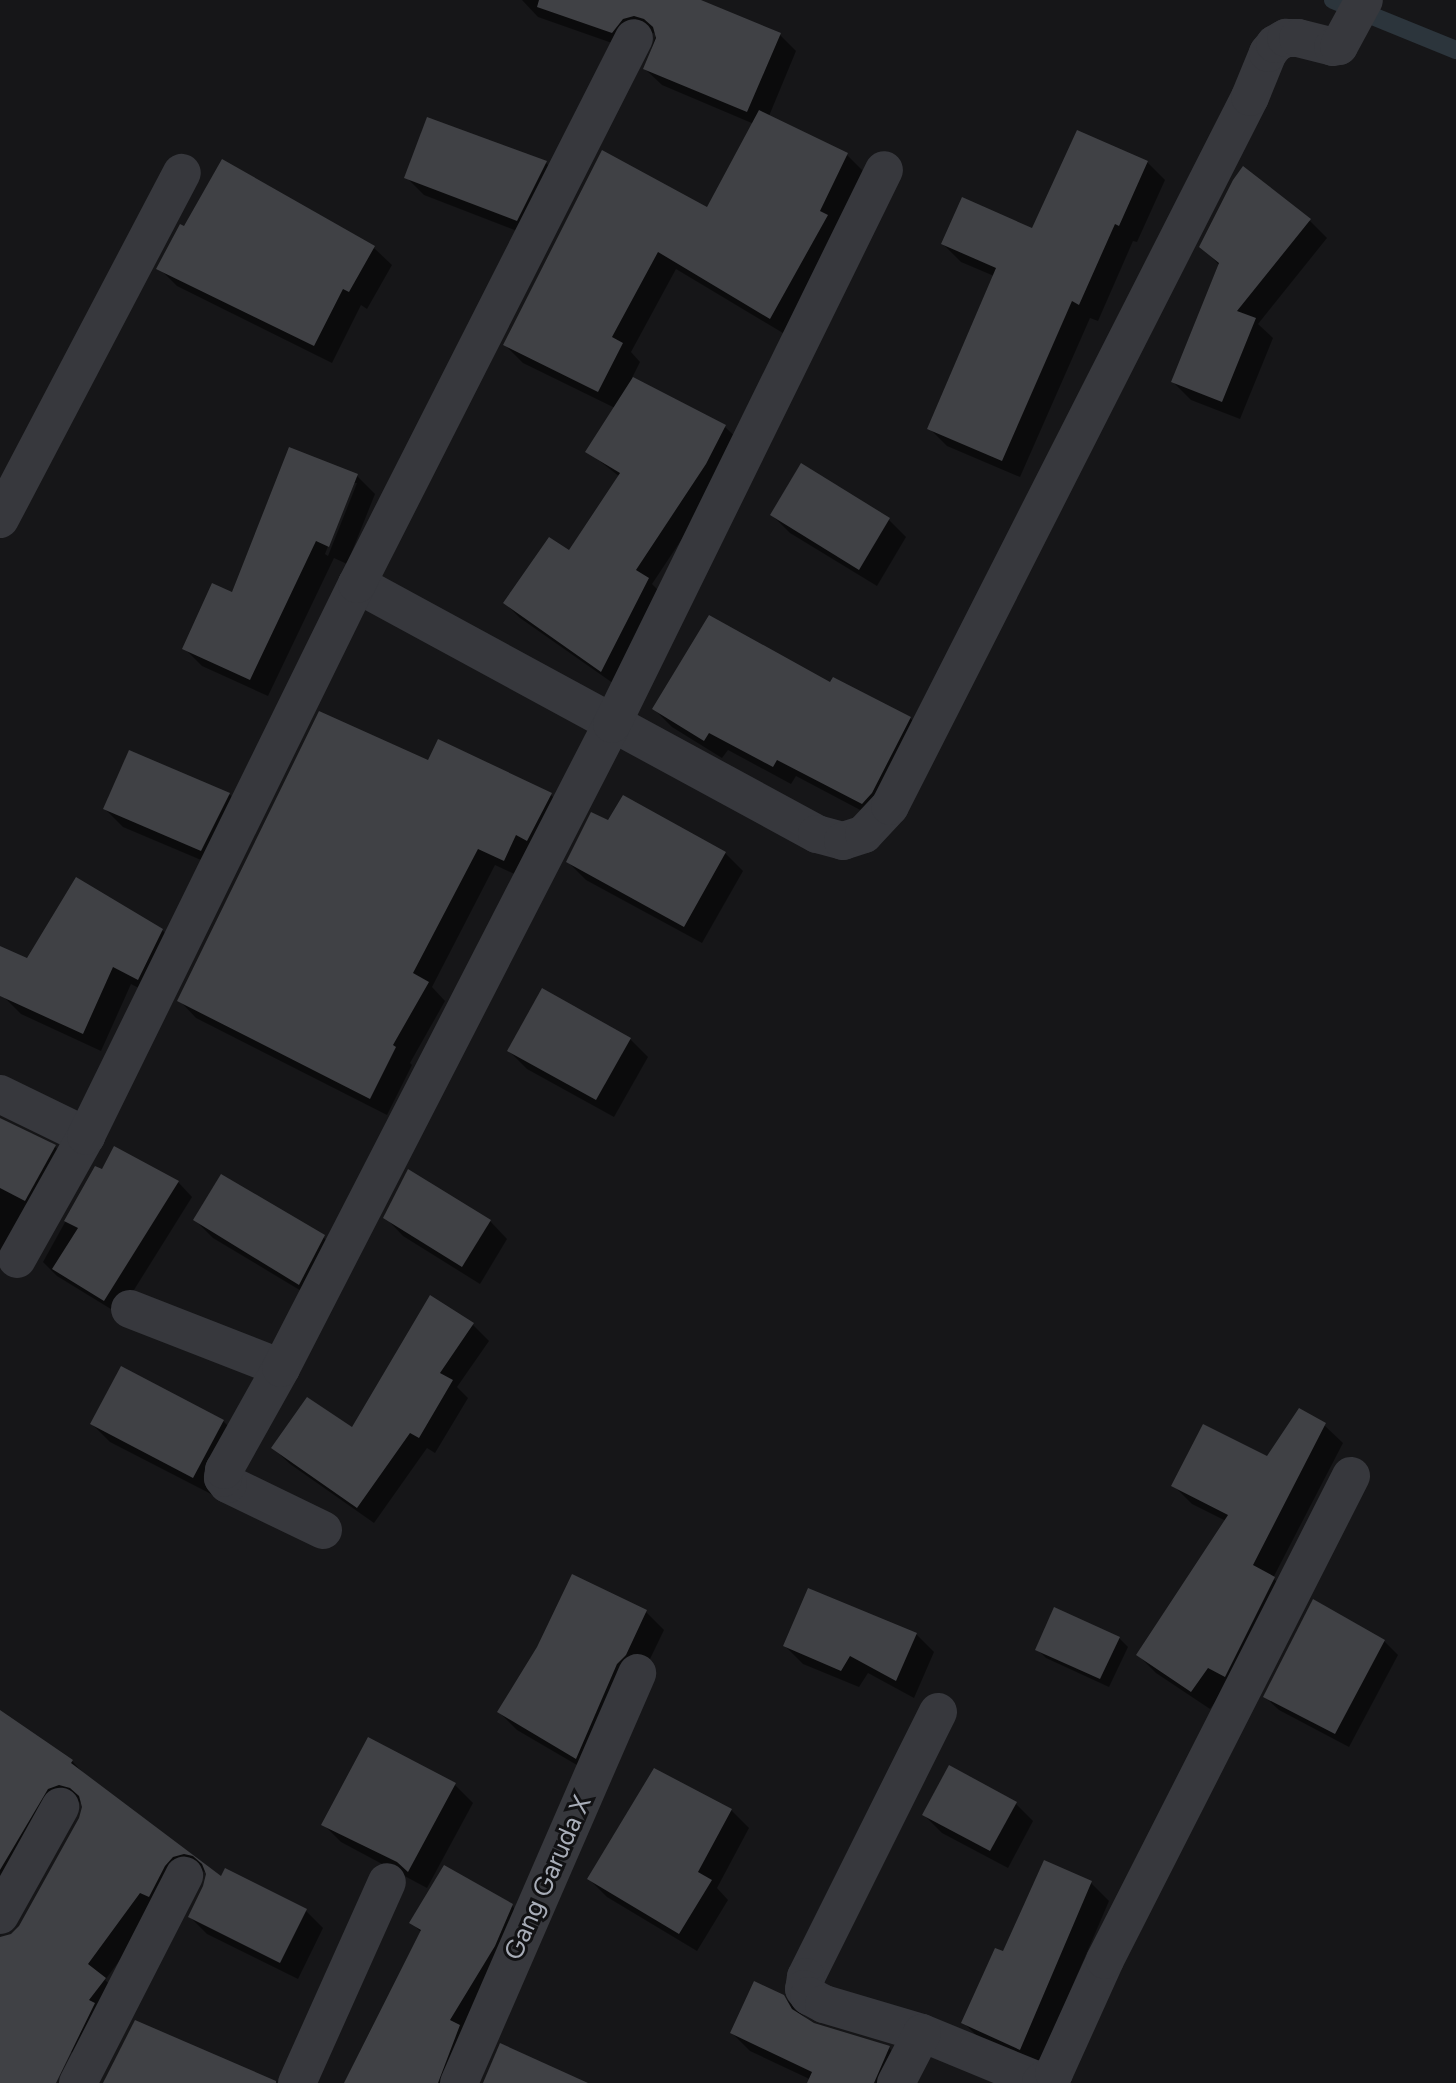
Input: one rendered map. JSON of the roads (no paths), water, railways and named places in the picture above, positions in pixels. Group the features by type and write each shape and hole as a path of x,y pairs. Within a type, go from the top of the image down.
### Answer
{"street":[{"path":"357,584 817,834 844,841 864,834 890,806 1250,97 1268,52 1286,38 1339,46 1356,16"},
{"path":"17,1259 86,1136 357,584 634,38"},
{"path":"323,1530 228,1484 223,1478 224,1470 281,1367 612,724 884,170"},
{"path":"0,519 182,173"},
{"path":"0,1094 86,1136"},
{"path":"131,1309 281,1367"},
{"path":"938,1712 806,1977 804,1989 809,1996 824,2004 922,2033 1041,2082 1054,2073 1105,1960 1351,1476"},
{"name":"Gang Garuda X","path":"459,2083 637,1673"},
{"path":"0,1915 60,1807"},
{"path":"78,2083 184,1875"},
{"path":"297,2083 387,1882"},
{"path":"896,2083 922,2033"}],"waterway":[{"path":"1333,0 1456,50"}]}
